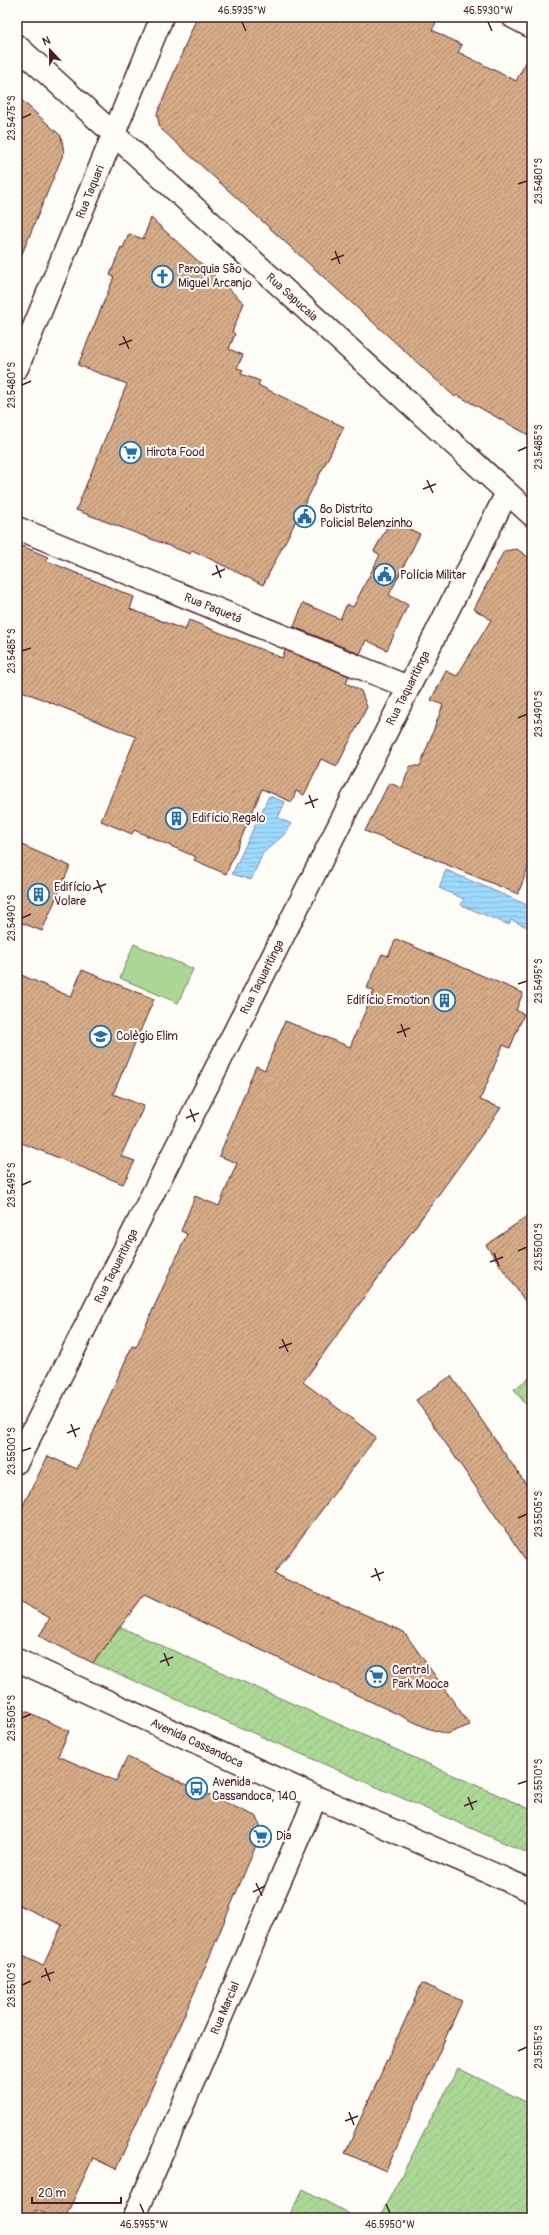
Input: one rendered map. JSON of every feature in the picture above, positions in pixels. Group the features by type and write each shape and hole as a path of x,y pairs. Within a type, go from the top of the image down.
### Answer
{"street":[{"name":"Rua Taquari","path":"17,368 162,17"},
{"path":"513,17 532,27"},
{"name":"Rua Sapucaia","path":"17,46 532,515"},
{"name":"Rua Taquaritinga","path":"17,1462 507,493"},
{"name":"Rua Paquetá","path":"17,528 408,687"},
{"name":"Avenida Cassandoca","path":"17,1660 316,1797 532,1891"},
{"name":"Rua Marcial","path":"134,2218 316,1797"}],"green space":[{"path":"134,944 193,969 178,1003 120,978"},
{"path":"532,1376 532,1413 514,1389"},
{"path":"120,1627 532,1810 532,1855 93,1663"},
{"path":"458,2068 532,2105 532,2218 379,2218"},
{"path":"303,2189 357,2218 288,2218"}],"water":[{"path":"269,796 285,802 278,818 292,824 285,834 263,853 251,880 232,874"},
{"path":"446,870 532,907 532,929 511,920 509,925 461,905 464,899 439,888"}],"building":[{"path":"197,17 439,17 432,30 462,45 458,52 516,81 532,51 532,437 457,395 455,397 160,128 157,114"},
{"path":"17,96 61,136 64,152 19,261"},
{"path":"151,218 244,303 232,332 235,334 229,349 243,355 237,368 243,370 241,374 260,381 258,385 344,427 263,585 192,550 190,554 76,510 127,384 78,365 114,277 110,275 121,247 123,248 129,234 143,239"},
{"path":"391,520 420,534 389,595 408,605 387,650 366,640 360,654 294,627 303,603 340,619 347,604 353,607 380,555 374,551"},
{"path":"17,544 48,557 45,560 134,597 130,609 185,630 189,620 282,658 285,650 349,676 346,683 361,691 367,707 337,766 321,759 304,795 296,791 292,802 262,789 226,874 194,860 196,857 134,830 132,834 101,821 136,737 17,689"},
{"path":"517,549 532,560 532,863 529,865 518,894 365,831 389,783 402,788 410,766 420,766 443,705 431,700 446,671 457,676 491,620 474,609 504,551"},
{"name":"Edifício Volare","path":"17,843 70,866 42,931 17,921"},
{"path":"396,939 523,993 516,1010 524,1014 510,1048 503,1045 480,1100 501,1108 303,1382 376,1437 274,1574 404,1632 470,1725 447,1734 427,1728 144,1595 93,1663 39,1636 50,1618 17,1600 17,1517 48,1456 77,1469 132,1346 136,1347 187,1234 181,1231 195,1196 219,1206 237,1163 219,1156 256,1066 265,1070 285,1021 350,1047 374,991 367,988 382,954 388,956"},
{"path":"82,970 154,999 113,1094 144,1106 121,1156 135,1161 123,1184 17,1141 17,973 71,997"},
{"path":"532,1213 532,1311 486,1245"},
{"path":"451,1376 532,1493 532,1569 416,1400"},
{"path":"17,1707 69,1731 58,1756 116,1781 127,1757 257,1817 262,1831 198,1984 116,2169 93,2158 65,2218 55,2218 36,2210 33,2218 17,2218 17,1953 43,1966 62,1925 17,1904"},
{"path":"422,1983 462,2001 386,2171 345,2153"}],"place":[{"name":"Paroquia São Miguel Arcanjo","path":"163,276"},
{"name":"Hirota Food","path":"131,452"},
{"name":"8º Distrito Policial Belenzinho","path":"305,516"},
{"name":"Polícia Militar","path":"384,575"},
{"name":"Edifício Regalo","path":"176,818"},
{"name":"Edifício Volare","path":"38,894"},
{"name":"Edifício Emotion","path":"445,1000"},
{"name":"Colègio Elim","path":"100,1036"},
{"name":"Central Park Mooca","path":"377,1677"},
{"name":"Avenida Cassandoca, 140","path":"196,1789"},
{"name":"Dia","path":"260,1836"}]}
